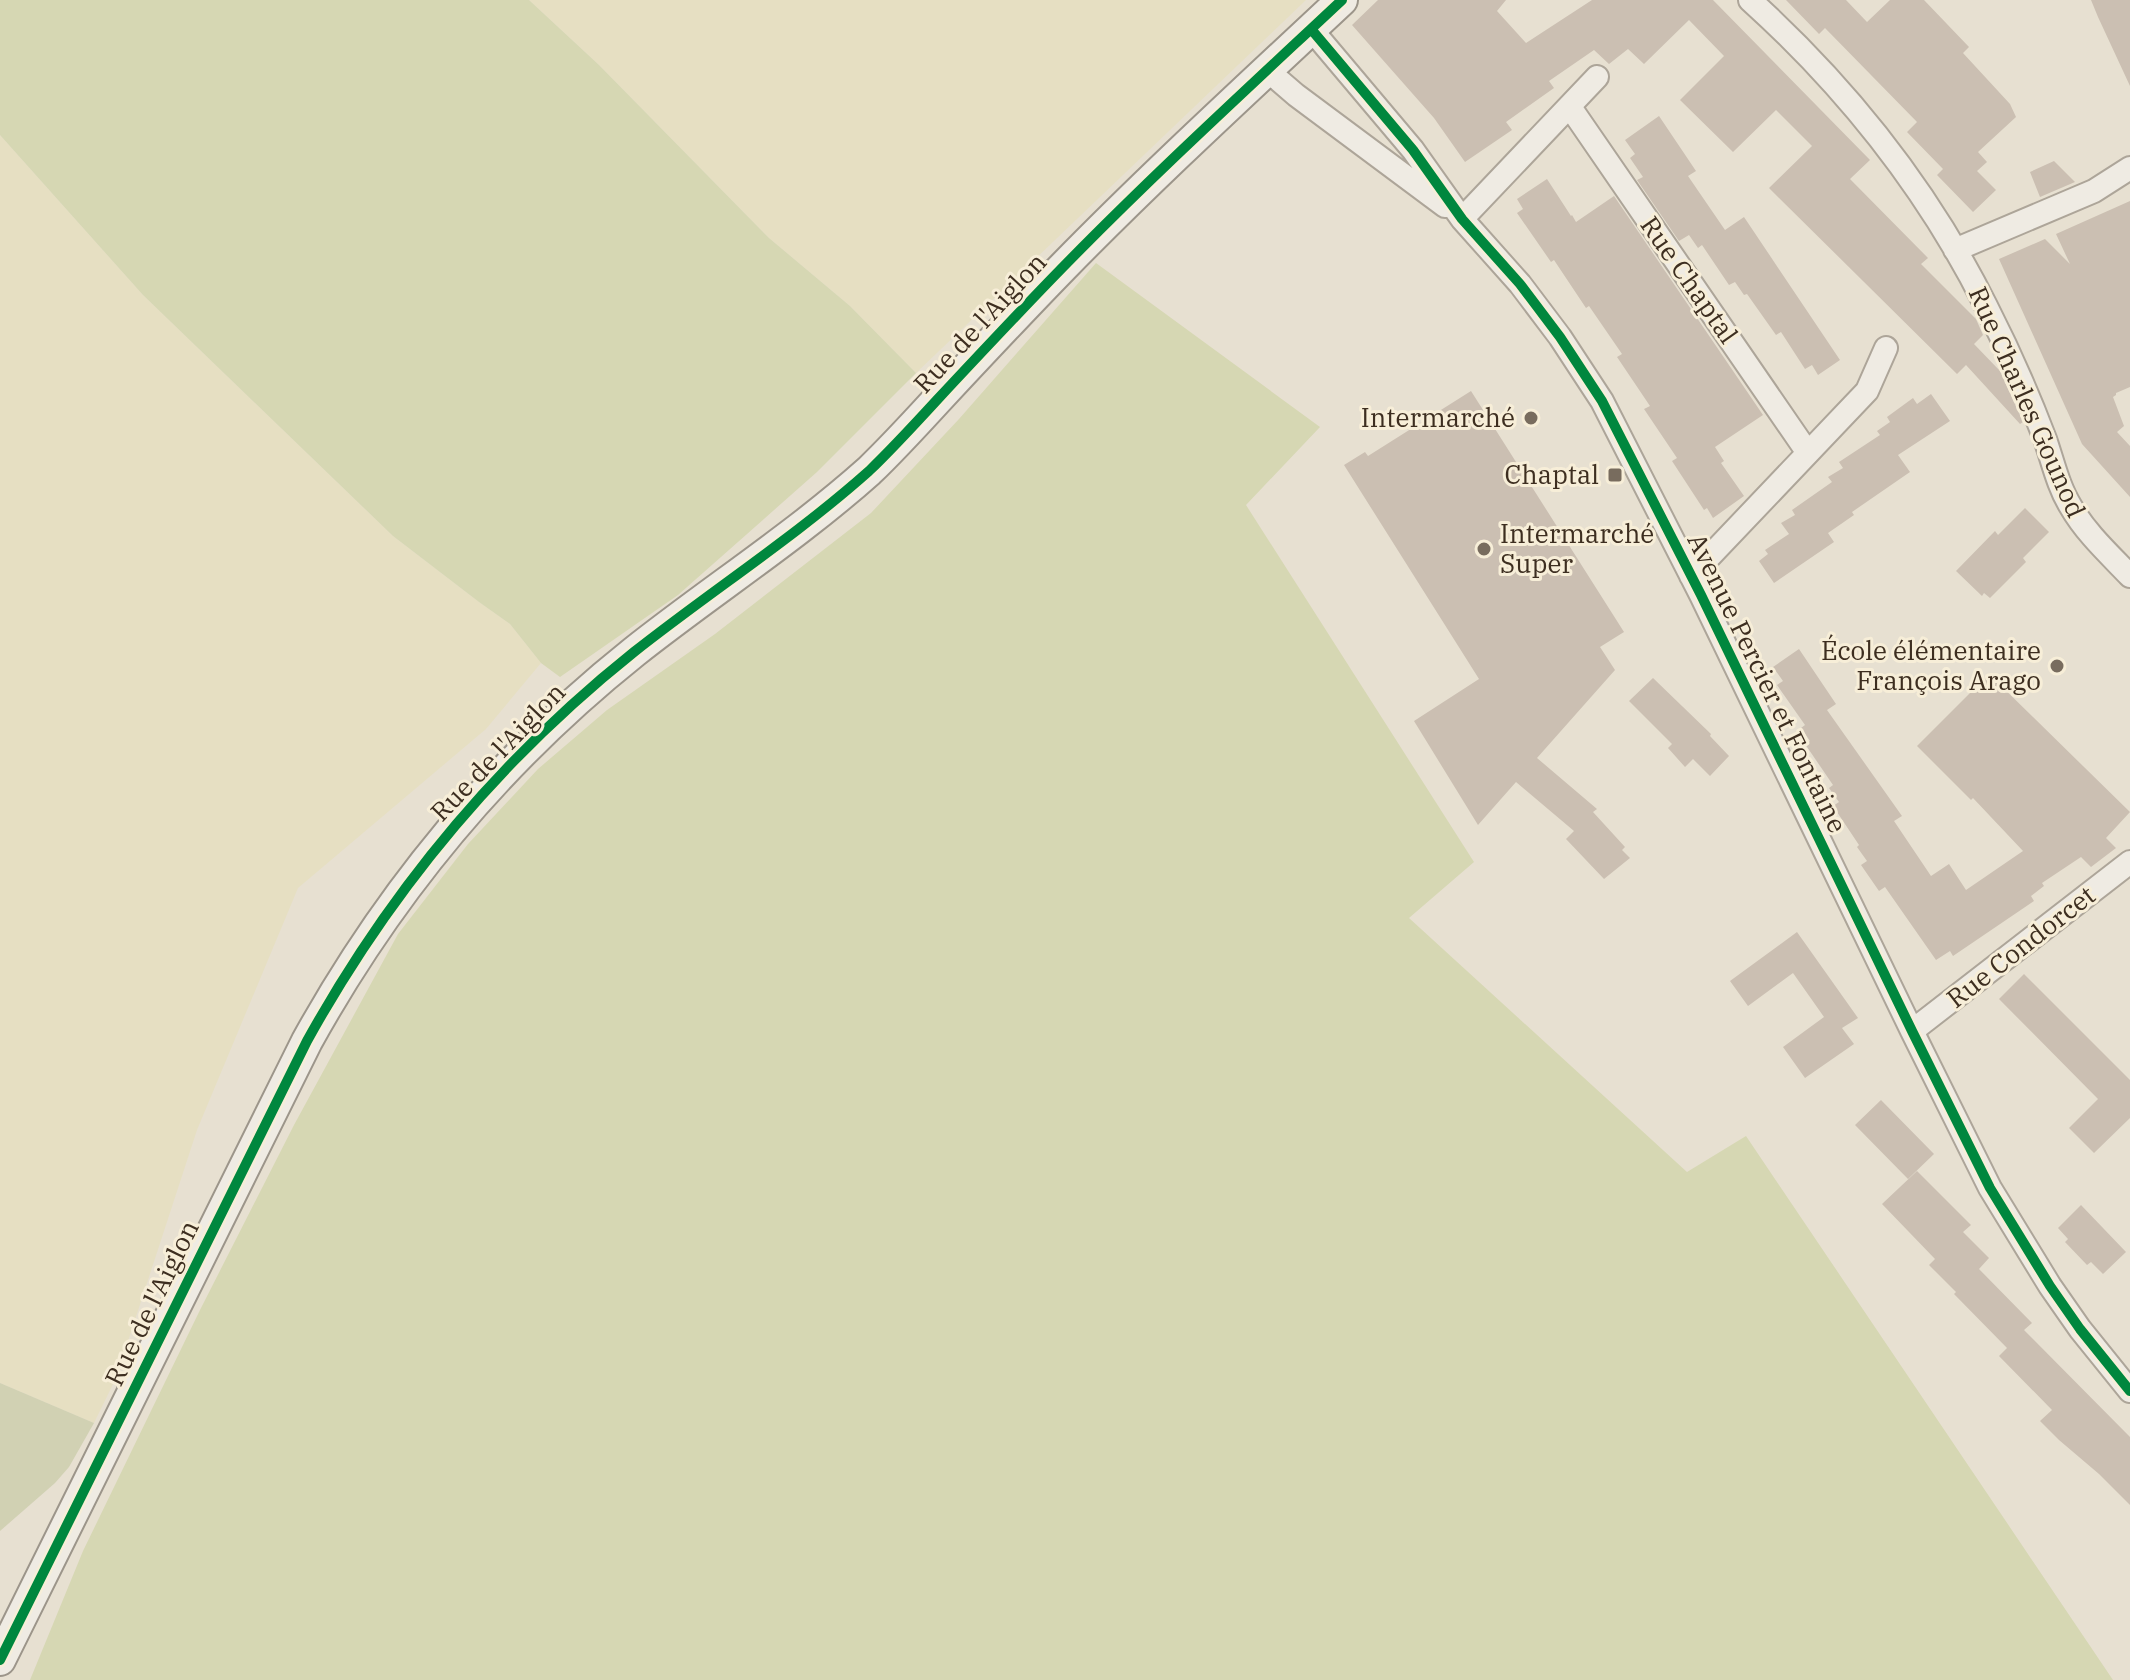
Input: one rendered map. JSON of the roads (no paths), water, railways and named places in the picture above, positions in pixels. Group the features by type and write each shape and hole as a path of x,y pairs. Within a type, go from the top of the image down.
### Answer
{"main road":[{"name":"Rue de l'Aiglon","path":"0,1660 307,1041 374,931 436,849 502,773 568,708 644,645 815,516 873,466 1079,250 1342,0"}],"street":[{"name":"Rue Charles Gounod","path":"1750,0 1817,67 1874,131 1905,173 1955,250 1985,304 2026,390 2066,498 2087,530 2130,576"},
{"name":"Avenue Percier et Fontaine","path":"1311,29 1413,150 1462,219 1520,284 1589,380 1627,447 1990,1188 2021,1242 2080,1329 2130,1391"},
{"name":"Avenue Percier et Fontaine","path":"1267,70 1462,219"},
{"path":"1462,219 1597,77"},
{"name":"Rue Chaptal","path":"1570,107 1808,453"},
{"path":"1955,250 2094,191 2130,168"},
{"path":"1691,576 1867,391 1886,348"},
{"name":"Rue Condorcet","path":"1912,1031 2130,862"}],"place":[{"name":"Intermarché","path":"1531,418"},
{"name":"Chaptal","path":"1615,475"},
{"name":"Intermarché Super","path":"1484,549"},
{"name":"École élémentaire François Arago","path":"2057,666"}]}
